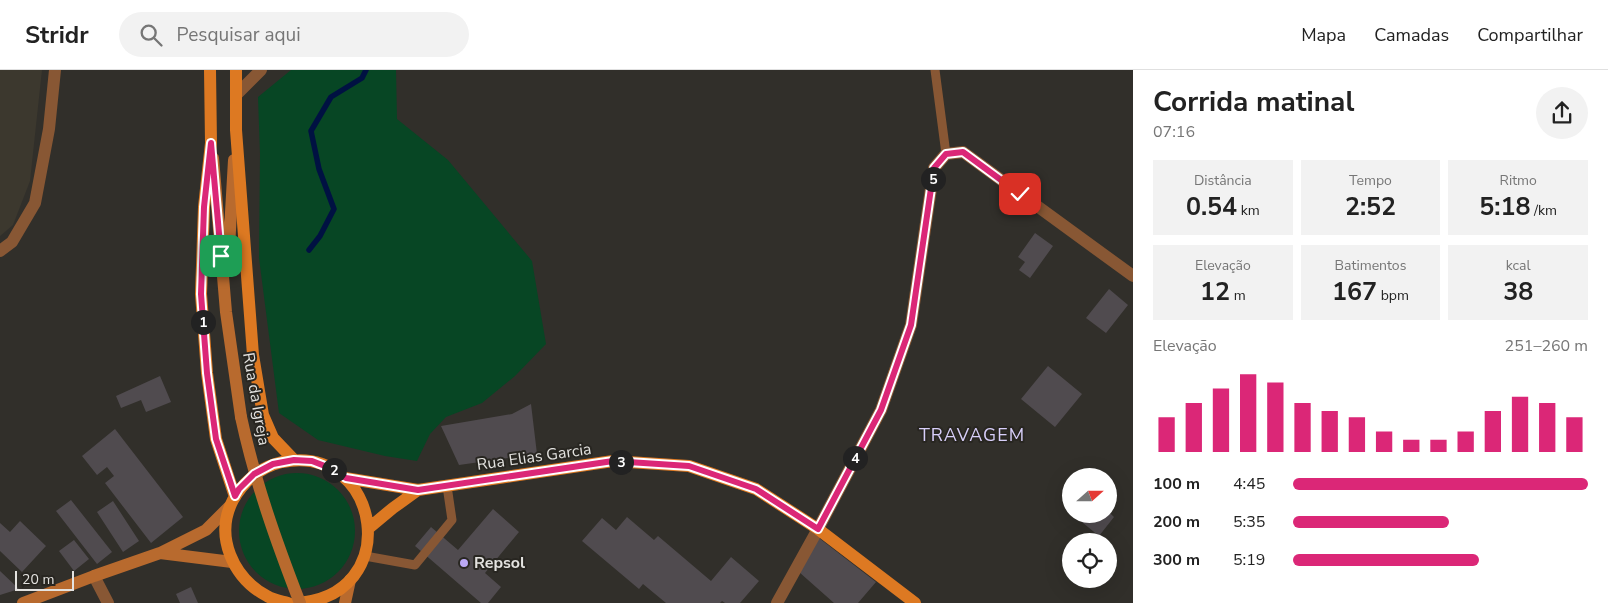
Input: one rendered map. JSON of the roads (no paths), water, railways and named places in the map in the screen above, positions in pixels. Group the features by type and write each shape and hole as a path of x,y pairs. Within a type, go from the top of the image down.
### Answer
{"main road":[{"path":"210,70 211,143 226,312"},
{"path":"226,312 236,130 236,70"},
{"path":"236,130 253,356 263,415 273,438 294,460"},
{"path":"211,143 204,207 201,294 207,373 216,439 232,502"},
{"name":"Rua da Igreja","path":"226,312 241,417 248,451 274,538 300,603"},
{"path":"266,603 249,585 232,562 226,544 226,526 232,502 239,489 254,474 273,464 294,460 312,461 330,468 346,478 358,493 366,510 369,528 365,556 359,569 350,580 333,594 312,602 296,603"},
{"name":"Rua Elias Garcia","path":"346,478 418,490 613,461 689,466 756,489 818,529 915,603"},
{"name":"Rua Elias Garcia","path":"369,528 418,490"},
{"path":"22,603 160,553 206,530 232,502"},
{"path":"160,553 232,562"},
{"path":"345,603 350,580"},
{"path":"249,585 268,597 288,603"}],"street":[{"path":"0,252 12,242 35,203 49,129 55,70"},
{"path":"236,95 261,70"},
{"path":"776,603 818,529 881,410 911,325 934,168 946,154 963,152 1133,276"},
{"path":"94,576 108,603"}],"lane":[{"path":"935,70 946,154"},
{"path":"365,556 415,565 452,520 447,486"}],"waterway":[{"path":"309,250 320,236 334,209 319,169 311,131 331,97 362,78 366,70"}],"place":[{"name":"Repsol","path":"464,563"}],"district":[{"name":"TRAVAGEM","path":"972,435"}]}
